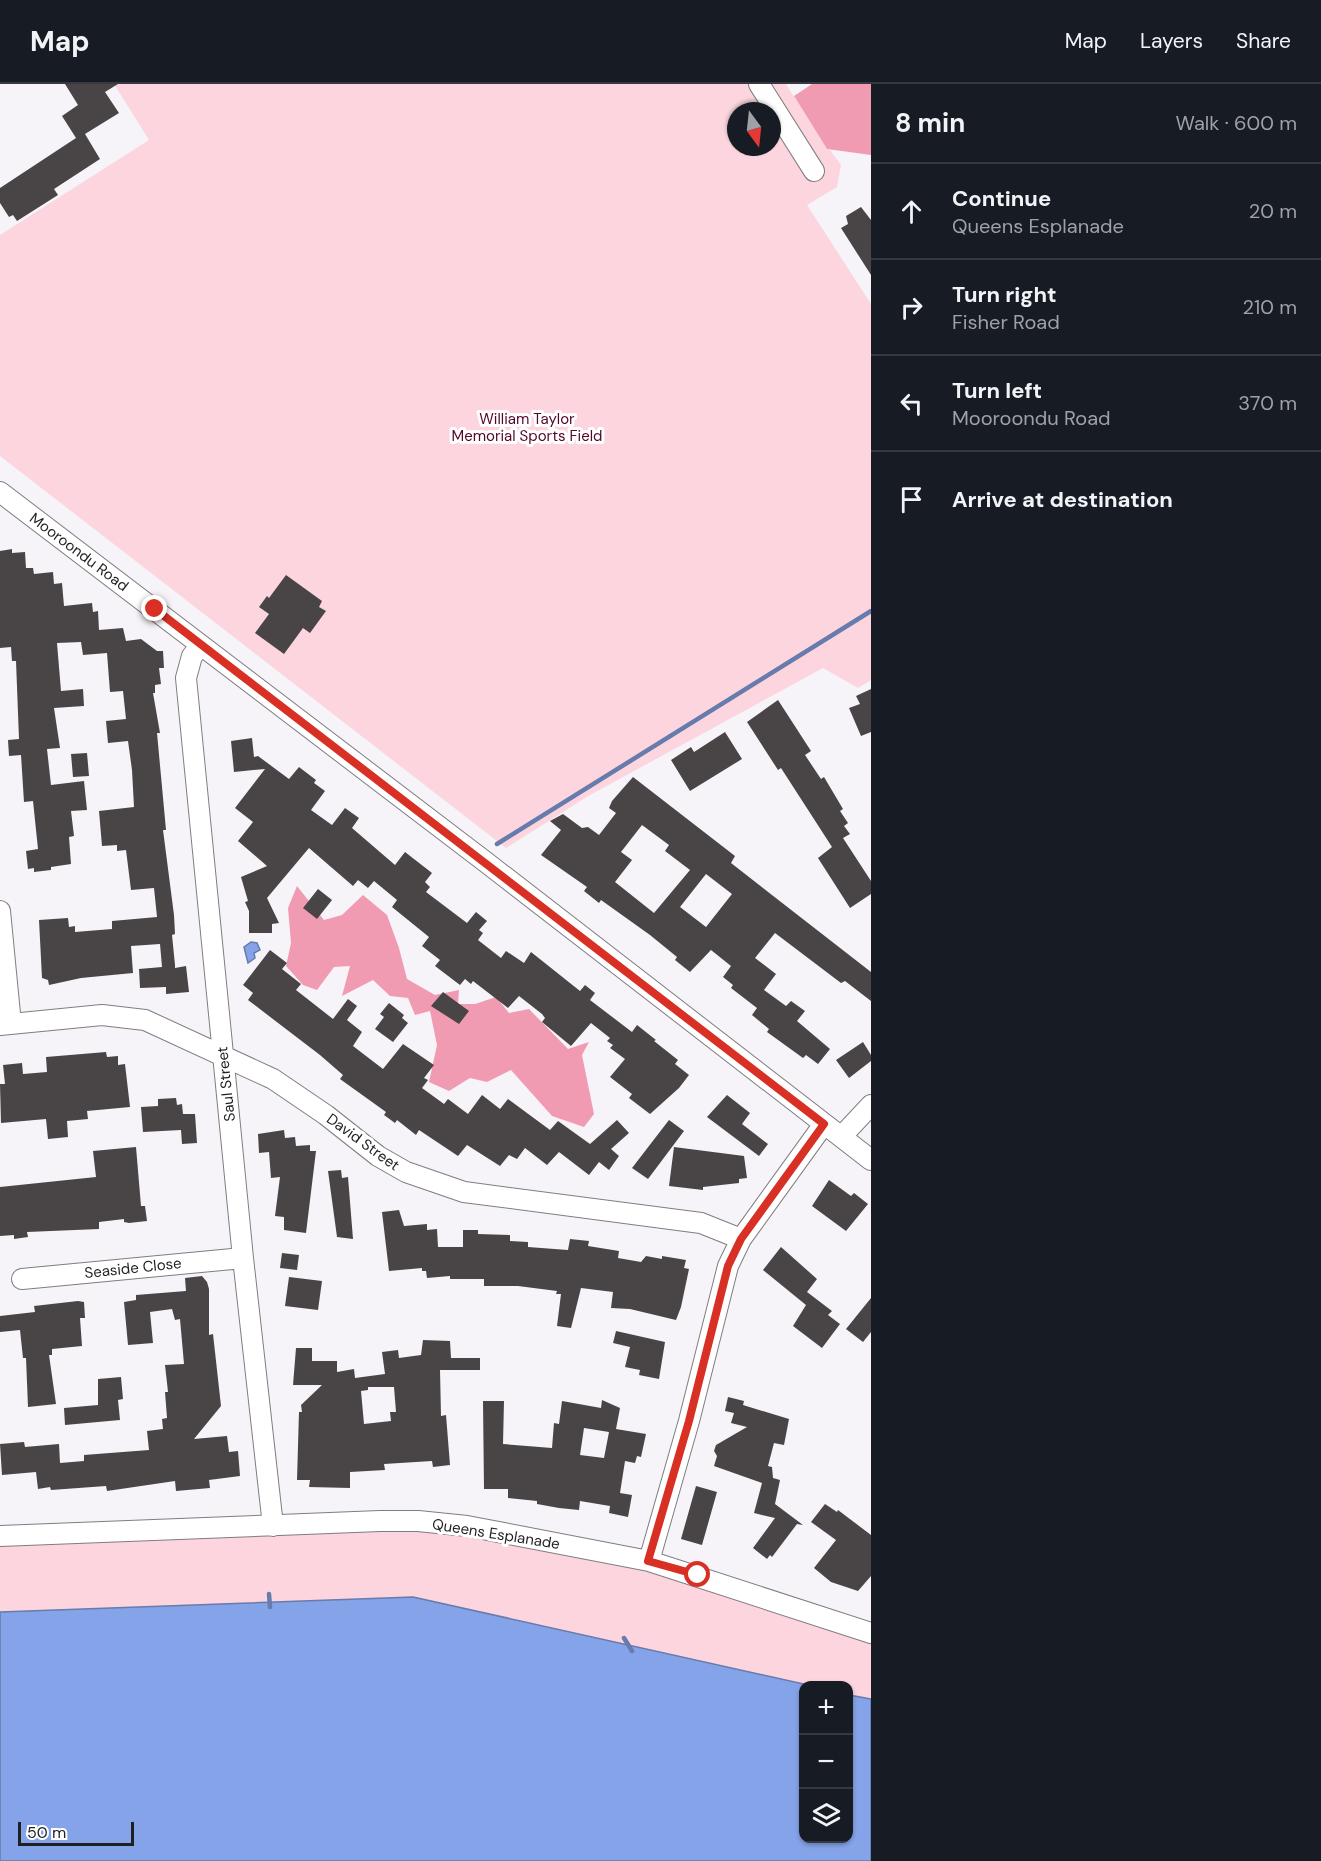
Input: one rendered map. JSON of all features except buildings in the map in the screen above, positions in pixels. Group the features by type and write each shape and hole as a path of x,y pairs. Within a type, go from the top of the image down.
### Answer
{"street":[{"path":"759,84 814,171"},
{"name":"Mooroondu Road","path":"0,492 487,862 871,1160"},
{"name":"Saul Street","path":"201,646 192,656 186,678 243,1258 273,1526"},
{"path":"0,911 5,1025"},
{"name":"David Street","path":"5,1025 102,1016 128,1016 145,1020 273,1079 326,1115 378,1156 433,1184 464,1192 701,1223 741,1239"},
{"path":"841,1137 871,1105"},
{"path":"648,1561 689,1421 728,1266 741,1239 824,1124"},
{"name":"Seaside Close","path":"22,1279 243,1258"},
{"name":"Queens Esplanade","path":"0,1536 418,1521 467,1526 648,1561 871,1633"}],"green space":[{"name":"William Taylor Memorial Sports Field","path":"114,84 786,84 827,149 841,165 837,187 807,205 871,304 871,680 858,688 823,668 590,795 506,848 0,456 0,235 149,140"},
{"path":"380,1521 649,1561 871,1633 871,1699 853,1695 853,1681 799,1681 799,1683 631,1646 0,1850 0,1536"}],"shaded area":[{"path":"812,84 871,84 871,155 827,149 794,96"},
{"path":"297,886 324,920 342,915 363,895 387,915 407,979 435,995 459,990 458,1004 475,1004 496,997 509,1013 529,1009 568,1049 589,1042 582,1055 594,1114 584,1127 552,1116 511,1070 487,1082 470,1078 449,1091 429,1082 437,1045 430,1011 415,1015 408,998 390,996 373,980 342,996 350,966 334,967 317,990 303,985 286,966 291,943 288,908"}],"water":[{"path":"251,942 257,943 260,950 254,953 255,958 248,963 244,947"},
{"path":"413,1597 799,1683 799,1843 853,1843 853,1696 871,1699 871,1861 0,1861 0,1612"}],"waterway":[{"path":"497,844 871,611"},
{"path":"269,1594 270,1607"},
{"path":"624,1638 632,1651"}],"route":[{"path":"155,609 487,862 824,1124 741,1239 728,1266 689,1421 648,1561 698,1575"}]}
